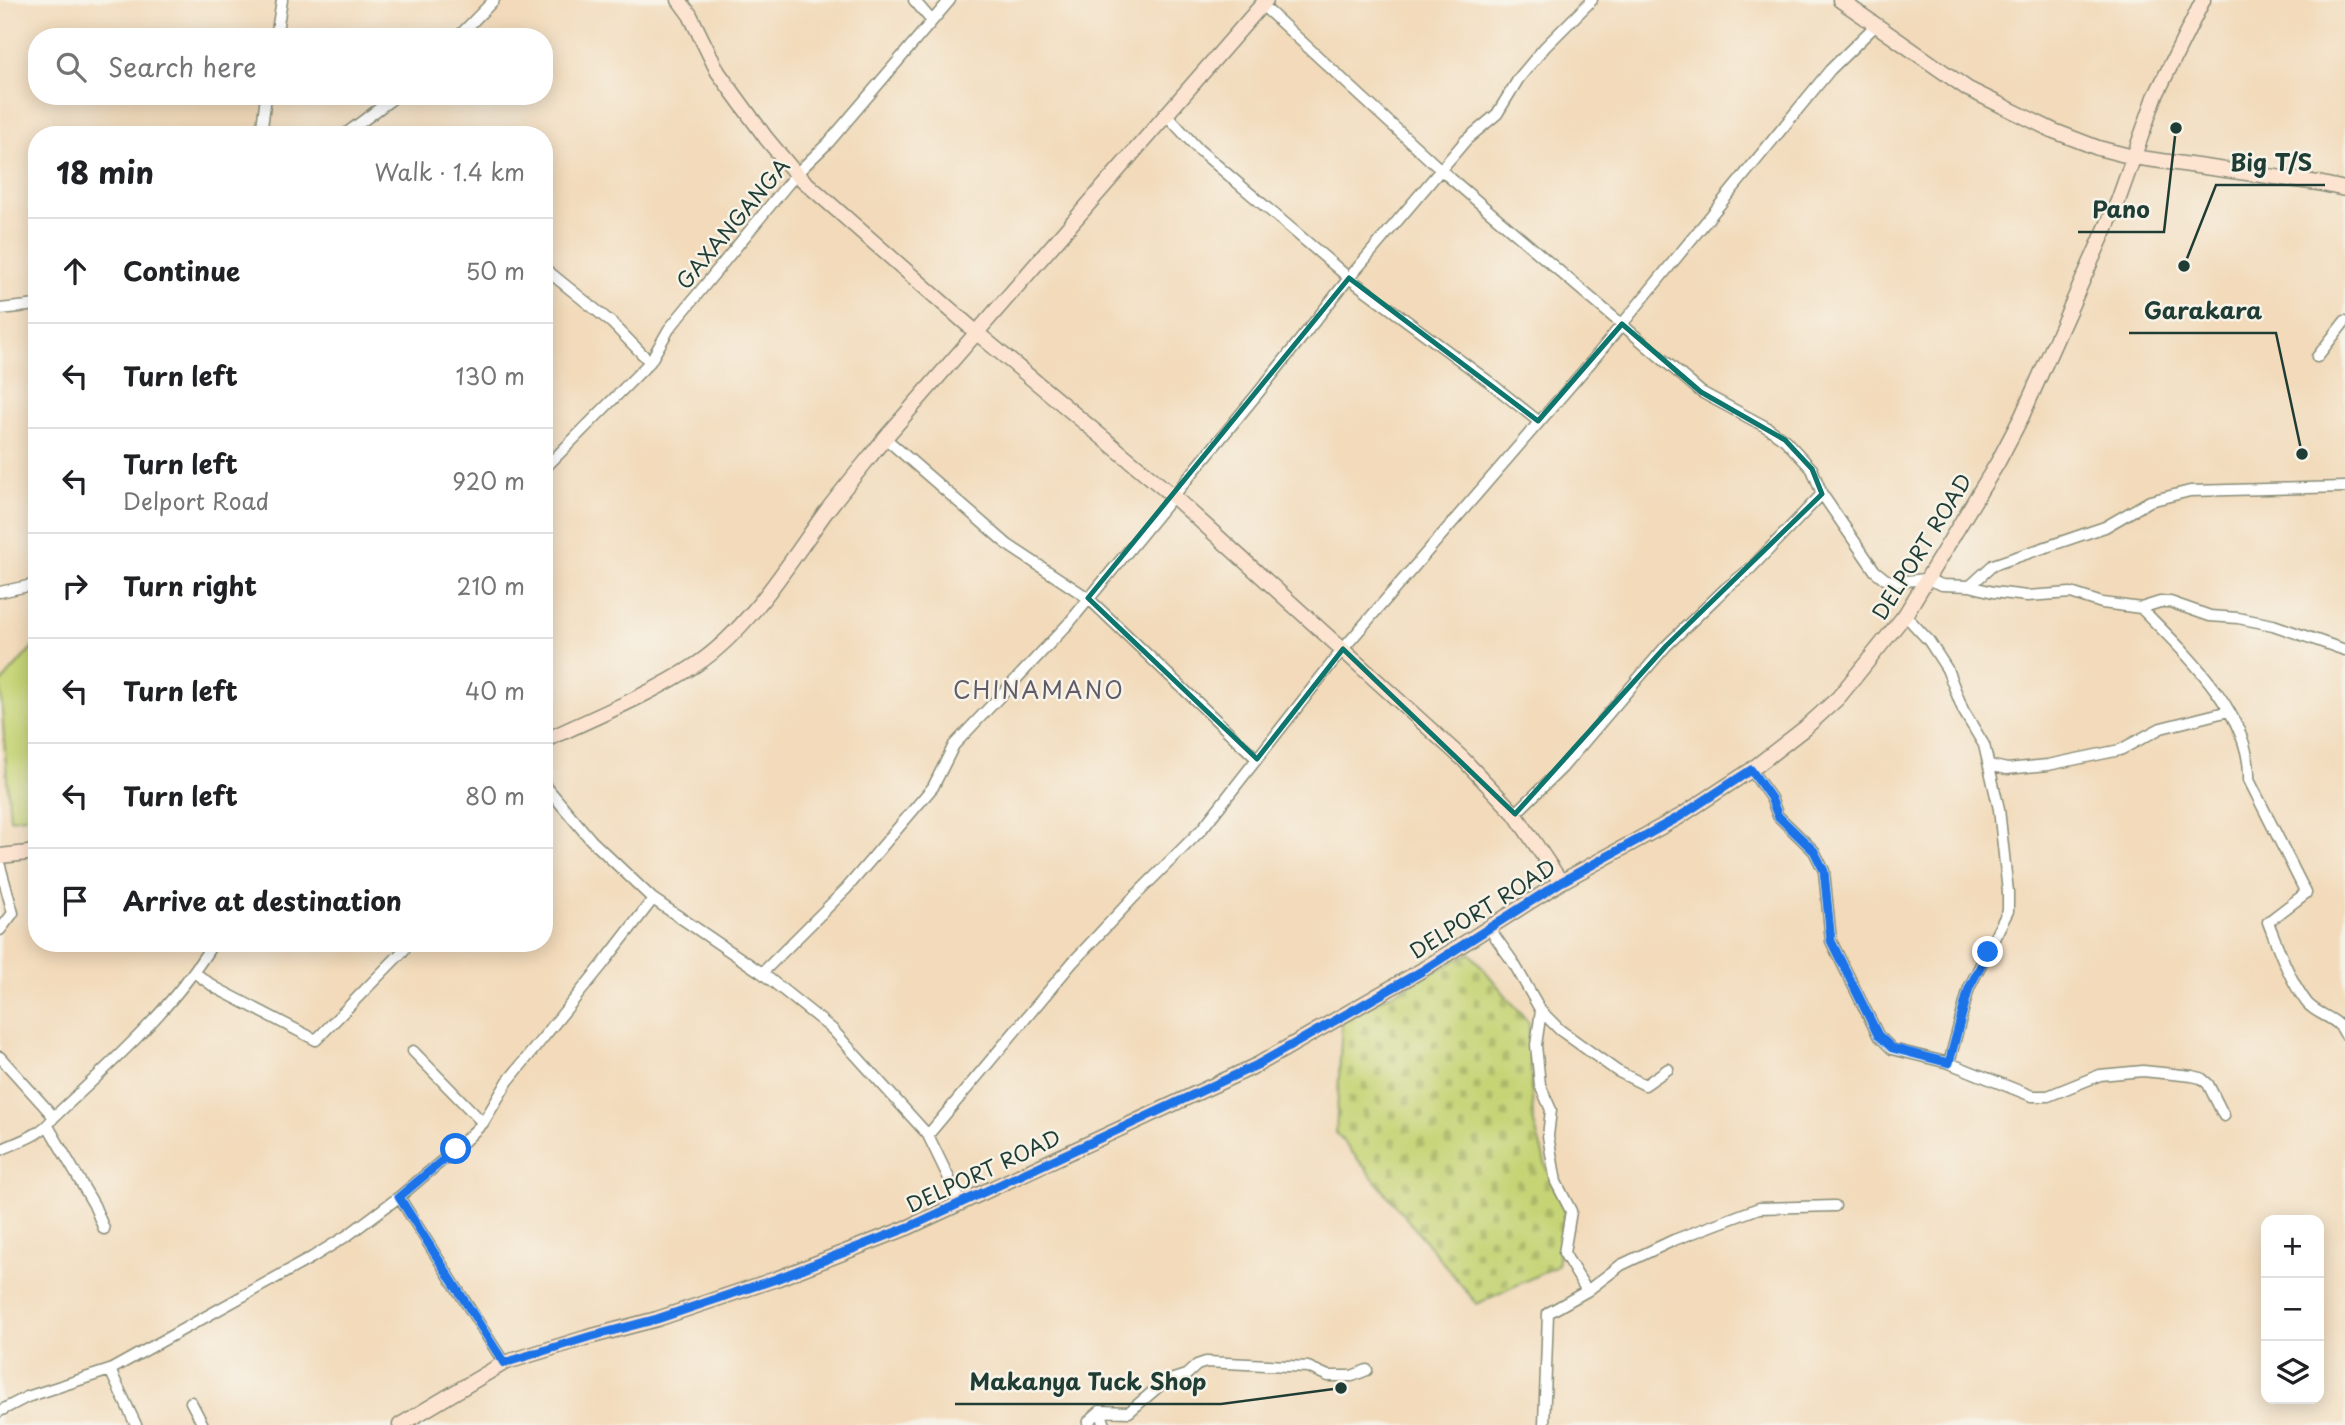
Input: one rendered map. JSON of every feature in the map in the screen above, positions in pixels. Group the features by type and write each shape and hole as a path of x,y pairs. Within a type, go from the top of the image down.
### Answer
{"street":[{"path":"272,0 281,5 277,28"},
{"path":"467,28 494,0"},
{"path":"679,0 690,15 718,72 796,174 977,333 1174,498 1463,759 1515,814 1561,882"},
{"path":"914,0 931,20"},
{"name":"GAXANGANGA","path":"553,455 650,362 669,328 796,174 830,142 950,0"},
{"path":"762,972 846,889 933,787 954,745 1069,623 1174,498 1349,278 1466,140 1497,114 1519,78 1545,47 1592,0"},
{"path":"1840,0 1968,89 2054,131 2098,148 2133,157 2345,189"},
{"name":"DELPORT ROAD","path":"400,1425 504,1363 657,1319 776,1279 909,1227 1257,1065 1422,971 1561,882 1679,817 1751,770 1805,728 1838,698 1905,615 1998,462 2022,416 2118,201 2155,97 2203,0"},
{"path":"553,736 642,695 676,676 698,663 731,635 772,588 827,510 885,438 1264,2 1442,171 1701,392 1785,440 1812,470 1822,495 1875,571 1885,579 1895,582 1926,579 1942,585 1970,586 1993,593 2026,596 2071,593 2102,603 2141,608 2170,602 2210,616 2273,625 2345,650"},
{"path":"928,1135 1072,964 1202,829 1343,649 1622,324 1830,70 1875,25"},
{"path":"262,126 266,105"},
{"path":"356,126 384,105"},
{"path":"1165,113 1198,149 1349,278 1538,421"},
{"path":"553,275 612,323 650,362"},
{"path":"0,309 28,306"},
{"path":"2317,357 2345,321"},
{"path":"885,438 1008,545 1088,598 1256,759"},
{"path":"1970,586 1993,565 2105,527 2150,501 2190,491 2345,487"},
{"path":"1515,814 1562,768 1667,646 1725,589 1750,569 1822,495"},
{"path":"0,592 28,586"},
{"path":"2141,608 2201,670 2230,711 2250,760 2249,780 2306,893 2268,922 2285,966 2308,1003 2340,1025 2345,1034"},
{"path":"1905,615 1929,640 1947,669 1963,710 1984,745 1999,809 2008,892 2008,911 1969,988 1949,1063"},
{"path":"1989,765 2007,769 2048,765 2120,750 2161,728 2230,711"},
{"path":"1751,770 1771,798 1778,816 1814,851 1824,871 1831,941 1878,1035 1892,1048 1949,1063 2032,1096 2048,1096 2100,1075 2143,1071 2192,1076 2201,1078 2208,1084 2224,1116"},
{"path":"553,795 591,840 653,899 762,972 832,1029 928,1135 961,1203"},
{"path":"0,856 28,853"},
{"path":"0,866 13,913 0,930"},
{"path":"0,1411 27,1396 110,1370 321,1252 399,1197 483,1123 508,1081 653,899"},
{"path":"1489,928 1513,962 1541,1011 1560,1030 1617,1071 1645,1085 1668,1069"},
{"path":"0,1150 51,1122 142,1033 195,973 208,952"},
{"path":"195,973 216,988 316,1040 402,952"},
{"path":"1541,1011 1535,1045 1540,1085 1551,1110 1548,1136 1556,1182 1571,1210 1564,1254 1587,1291"},
{"path":"412,1051 483,1123"},
{"path":"0,1057 51,1122 104,1229"},
{"path":"399,1197 504,1363"},
{"path":"1544,1425 1548,1313 1587,1291 1621,1265 1674,1240 1759,1208 1835,1206"},
{"path":"1088,1425 1100,1411 1129,1412 1164,1382 1186,1375 1197,1365 1206,1362 1308,1367 1328,1376 1352,1376 1367,1370"},
{"path":"110,1370 136,1425"},
{"path":"191,1402 203,1425"},
{"path":"1100,1411 1105,1425"}],"highlighted area":[{"path":"1349,278 1538,421 1622,324 1701,392 1785,440 1812,469 1822,494 1666,646 1515,814 1343,649 1257,759 1088,598"}],"green space":[{"path":"28,652 28,816 10,819 0,684"},
{"path":"1470,953 1529,1023 1533,1120 1547,1169 1565,1213 1557,1266 1477,1304 1336,1133 1342,1020"}],"place":[{"name":"Pano","path":"2176,128"},
{"name":"Big T/S","path":"2184,266"},
{"name":"Garakara","path":"2302,454"},
{"name":"Makanya Tuck Shop","path":"1341,1388"}],"district":[{"name":"CHINAMANO","path":"1039,689"}],"route":[{"path":"456,1149 399,1197 504,1363 657,1319 776,1279 909,1227 1257,1065 1422,971 1561,882 1679,817 1751,770 1771,798 1778,816 1814,851 1824,871 1831,941 1878,1035 1892,1048 1949,1063 1969,988 1988,952"}]}
